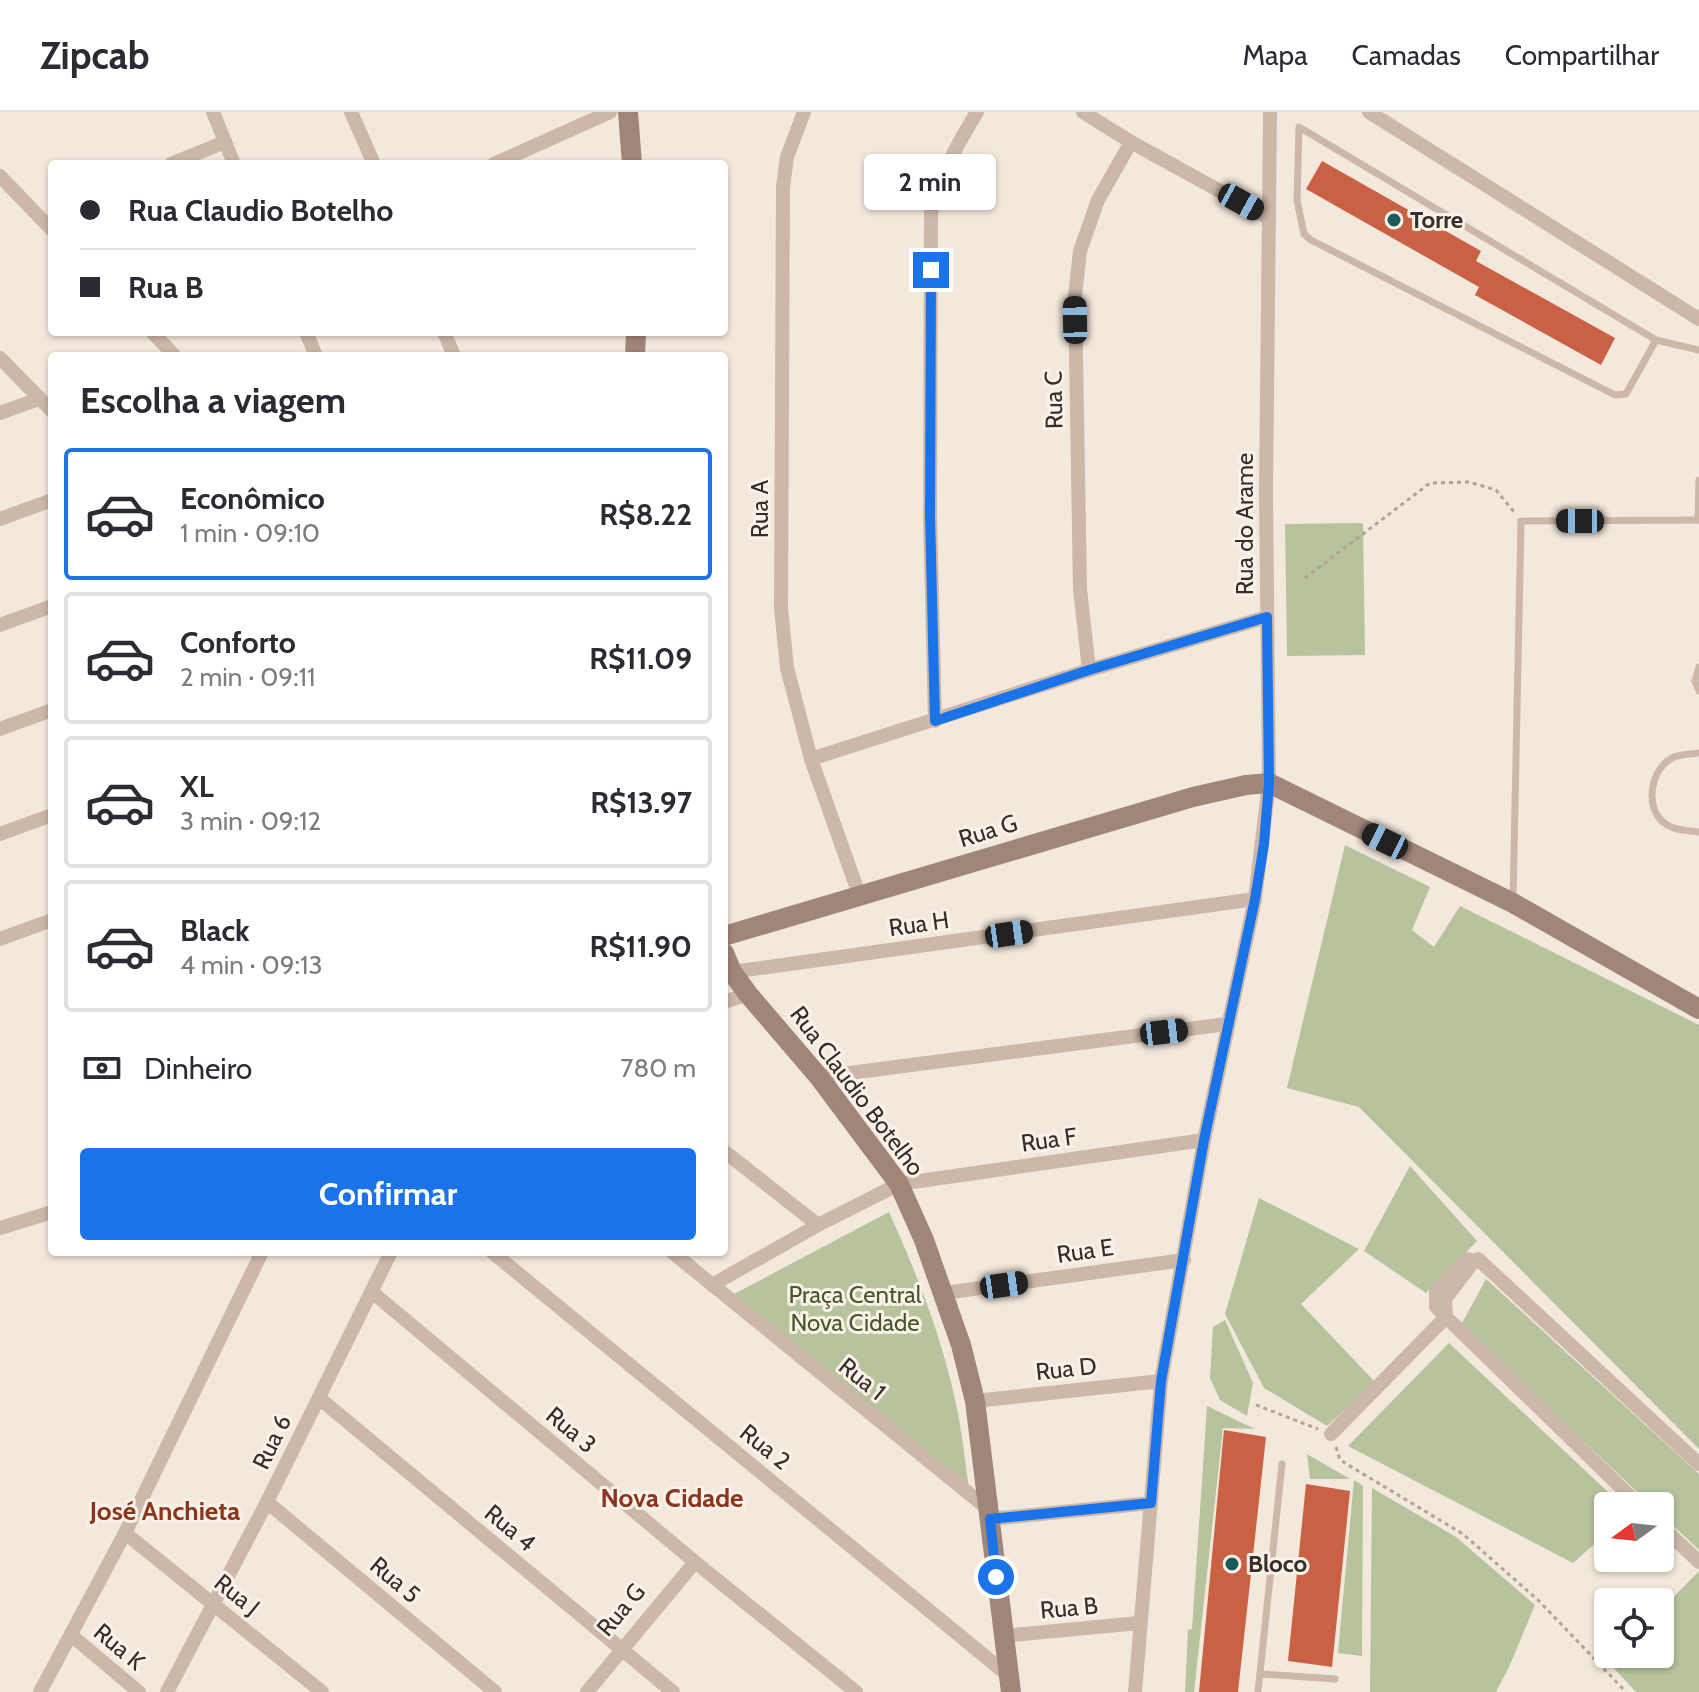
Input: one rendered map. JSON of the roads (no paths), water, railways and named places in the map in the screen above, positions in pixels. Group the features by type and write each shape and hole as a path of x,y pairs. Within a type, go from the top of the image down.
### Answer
{"street":[{"path":"213,112 232,160"},
{"path":"351,112 372,160"},
{"path":"503,160 610,112"},
{"path":"628,112 632,160"},
{"name":"Rua A","path":"804,112 787,157 783,187 781,608 787,668 811,759 860,897"},
{"path":"935,721 930,516 931,213 936,191 951,155 977,112"},
{"path":"1083,112 1269,218"},
{"name":"Rua do Arame","path":"1135,1692 1161,1381 1204,1140 1255,899 1269,783 1270,112"},
{"path":"1369,112 1699,319"},
{"path":"181,160 225,142"},
{"name":"Rua C","path":"1089,670 1080,589 1075,296 1080,251 1098,200 1131,142"},
{"path":"0,176 46,215"},
{"path":"156,336 171,352"},
{"path":"0,358 48,407"},
{"path":"0,413 39,399"},
{"path":"0,519 48,501"},
{"path":"0,625 48,607"},
{"path":"811,759 1267,617"},
{"path":"0,729 48,711"},
{"path":"1269,783 1513,903 1699,1009"},
{"name":"Rua G","path":"728,935 1193,797 1269,783"},
{"path":"0,834 48,816"},
{"name":"Rua H","path":"728,963 1255,899"},
{"path":"0,939 48,921"},
{"name":"Rua Claudio Botelho","path":"728,963 748,994 819,1077 899,1184 944,1293 975,1401 1010,1684"},
{"path":"728,1001 748,994"},
{"path":"819,1077 1227,1024"},
{"name":"Rua F","path":"712,1285 818,1225 899,1184 1204,1140"},
{"path":"728,1154 818,1225"},
{"path":"0,1228 48,1213"},
{"path":"40,1692 125,1533 260,1256"},
{"name":"Rua 6","path":"167,1692 267,1502 389,1256"},
{"name":"Rua 2","path":"497,1256 1010,1684"},
{"name":"Rua 1","path":"677,1256 989,1514"},
{"path":"1626,1492 1446,1317 1445,1299 1478,1259 1699,1464"},
{"name":"Rua E","path":"944,1293 1184,1260"},
{"name":"Rua 3","path":"372,1292 856,1692"},
{"path":"1331,1434 1446,1317"},
{"name":"Rua D","path":"975,1401 1161,1381"},
{"name":"Rua 4","path":"319,1398 673,1692"},
{"name":"Rua 5","path":"267,1502 495,1692"},
{"path":"989,1514 1151,1503"},
{"name":"Rua J","path":"125,1533 322,1692"},
{"path":"1674,1538 1699,1562"},
{"name":"Rua G","path":"587,1692 695,1562"},
{"name":"Rua B","path":"1003,1636 1139,1623"},
{"name":"Rua K","path":"71,1635 139,1692"}],"lane":[{"path":"1656,340 1626,394 1615,395 1311,240 1304,234 1297,200 1299,127 1656,340 1699,350"},
{"path":"1513,903 1521,521 1698,520 1699,480"},
{"path":"1699,667 1695,681 1699,691"},
{"path":"1699,753 1674,757 1661,767 1652,787 1653,806 1660,821 1673,829 1699,832"},
{"path":"1258,1692 1282,1464"},
{"path":"1261,1674 1335,1679"}],"place":[{"name":"Torre","path":"1394,220"},
{"name":"Bloco","path":"1232,1564"}],"district":[{"name":"Nova Cidade","path":"672,1498"},
{"name":"José Anchieta","path":"165,1511"}],"park label":[{"name":"Praça Central Nova Cidade","path":"855,1309"}]}
